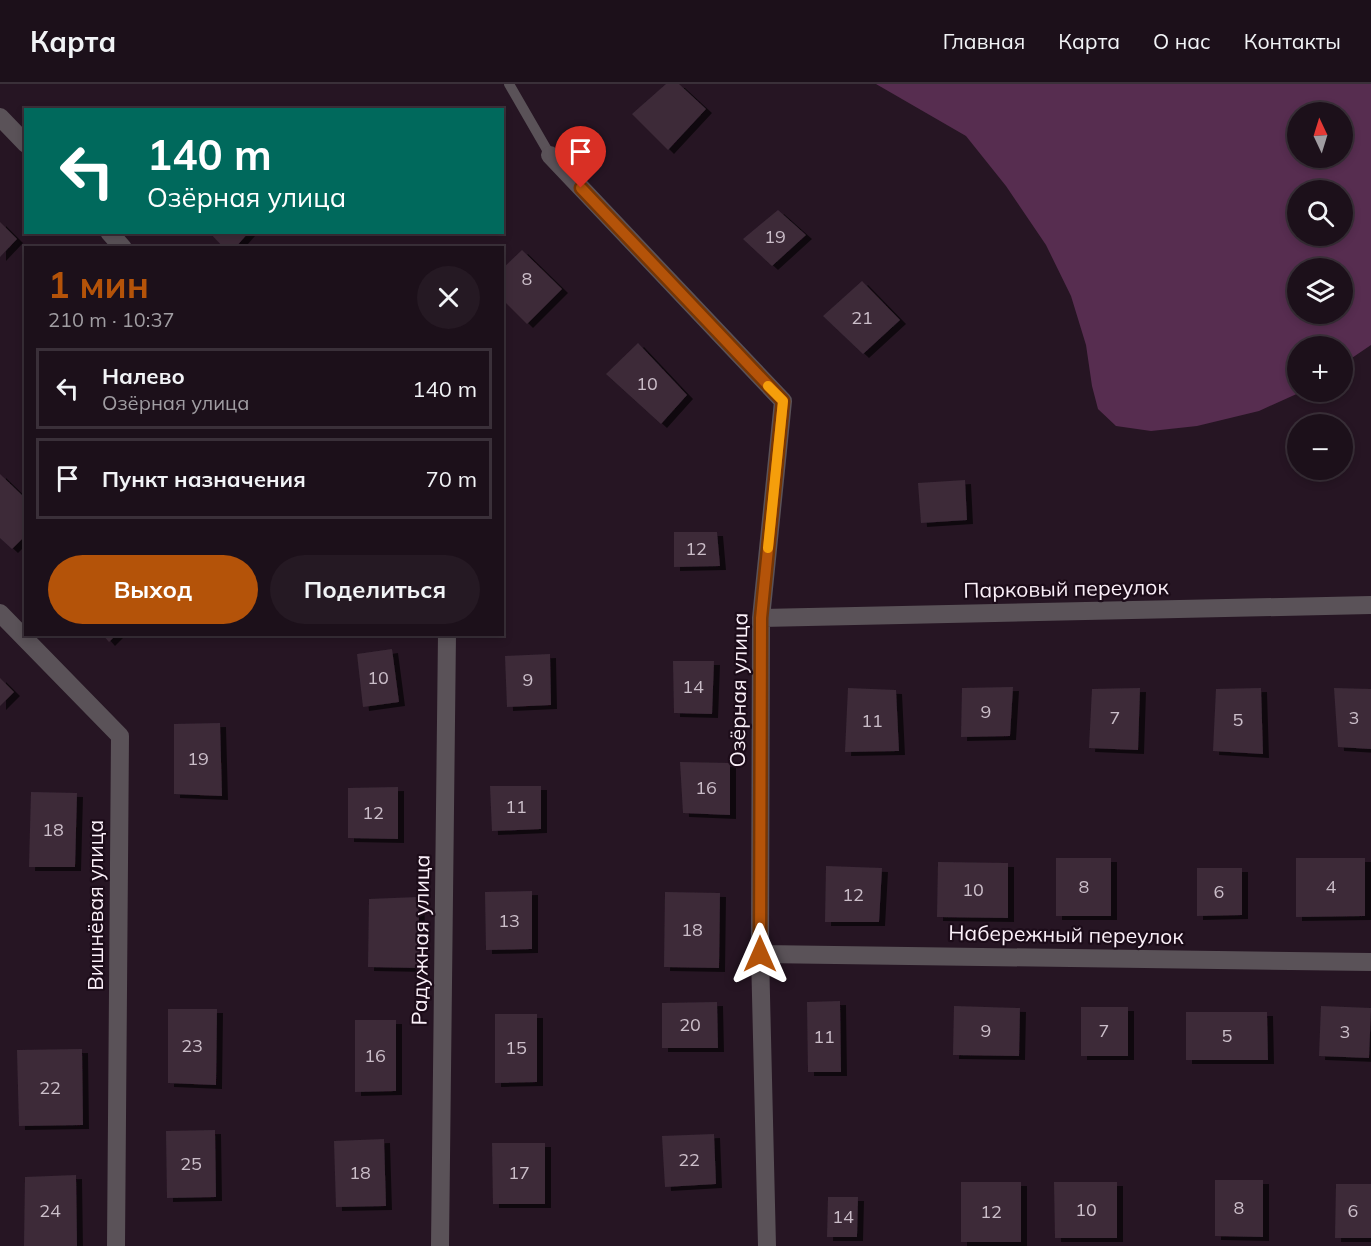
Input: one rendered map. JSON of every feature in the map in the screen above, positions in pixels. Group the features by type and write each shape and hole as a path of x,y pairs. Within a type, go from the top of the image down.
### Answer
{"street":[{"path":"0,117 24,142"},
{"name":"Озёрная улица","path":"550,155 783,401 761,618 760,954 767,1246"},
{"path":"111,234 121,246"},
{"name":"Парковый переулок","path":"761,618 1371,605"},
{"name":"Вишнёвая улица","path":"0,613 120,736 116,1246"},
{"name":"Радужная улица","path":"440,1246 447,636"},
{"name":"Набережный переулок","path":"760,954 1371,962"}],"lane":[{"path":"509,84 550,155"}],"shaded area":[{"path":"876,84 1371,84 1371,345 1353,357 1353,336 1287,336 1287,398 1259,411 1197,426 1151,431 1116,426 1098,409 1086,345 1071,296 1046,245 1006,186 966,136"}],"building":[{"path":"666,84 679,84 706,109 668,150 632,114"},
{"path":"778,210 806,235 772,266 743,239"},
{"path":"0,222 17,239 0,257"},
{"path":"211,234 247,234 237,246 222,246"},
{"path":"522,250 562,289 527,324 504,301 504,267"},
{"path":"862,281 900,320 863,354 823,316"},
{"path":"638,343 687,395 661,424 606,374"},
{"path":"0,474 24,497 24,537 12,549 0,538"},
{"path":"965,480 967,520 921,523 918,483"},
{"path":"674,532 717,532 720,566 674,567"},
{"path":"104,636 115,636 109,642"},
{"path":"392,649 399,702 363,707 357,654"},
{"path":"550,654 551,705 507,707 505,656"},
{"path":"673,661 714,661 712,714 674,713"},
{"path":"0,678 14,692 0,706"},
{"path":"1013,687 1010,736 961,737 962,688"},
{"path":"848,688 896,690 899,751 845,752"},
{"path":"1140,688 1138,750 1089,748 1092,689"},
{"path":"1261,688 1263,754 1213,751 1216,689"},
{"path":"1334,688 1371,689 1371,749 1338,747"},
{"path":"220,723 222,796 174,794 174,724"},
{"path":"680,762 730,763 730,815 683,813"},
{"path":"490,786 541,786 541,829 492,831"},
{"path":"398,787 398,839 348,838 348,788"},
{"path":"31,792 77,793 75,867 29,867"},
{"path":"1056,858 1111,858 1111,916 1056,916"},
{"path":"1296,858 1365,858 1365,916 1296,917"},
{"path":"938,862 1008,863 1008,918 937,917"},
{"path":"826,866 882,868 879,922 825,922"},
{"path":"1197,868 1242,868 1242,915 1197,916"},
{"path":"532,891 532,949 486,950 485,892"},
{"path":"665,892 720,893 719,968 664,967"},
{"path":"418,897 421,968 368,967 369,899"},
{"path":"840,1001 841,1072 808,1072 807,1002"},
{"path":"717,1002 718,1048 662,1048 662,1003"},
{"path":"954,1006 1020,1008 1019,1056 953,1055"},
{"path":"1321,1006 1371,1008 1369,1058 1319,1056"},
{"path":"1081,1007 1128,1007 1128,1056 1081,1056"},
{"path":"168,1009 217,1009 216,1085 168,1083"},
{"path":"1186,1012 1267,1012 1268,1060 1186,1060"},
{"path":"495,1014 537,1014 537,1082 495,1083"},
{"path":"355,1020 396,1020 396,1091 355,1092"},
{"path":"82,1049 83,1125 19,1126 17,1050"},
{"path":"215,1130 216,1197 167,1198 166,1131"},
{"path":"714,1134 716,1184 665,1187 662,1136"},
{"path":"384,1139 386,1206 336,1207 334,1141"},
{"path":"492,1143 545,1143 545,1204 493,1204"},
{"path":"76,1175 77,1246 24,1246 25,1177"},
{"path":"1215,1180 1263,1180 1263,1237 1215,1236"},
{"path":"961,1182 1021,1182 1021,1242 961,1242"},
{"path":"1054,1182 1117,1182 1117,1238 1055,1238"},
{"path":"1336,1184 1371,1184 1371,1238 1335,1238"},
{"path":"828,1197 858,1197 857,1237 827,1237"}],"slow traffic":[{"path":"768,386 783,401 768,548"}],"route":[{"path":"581,188 783,401 761,618 760,954"}]}
